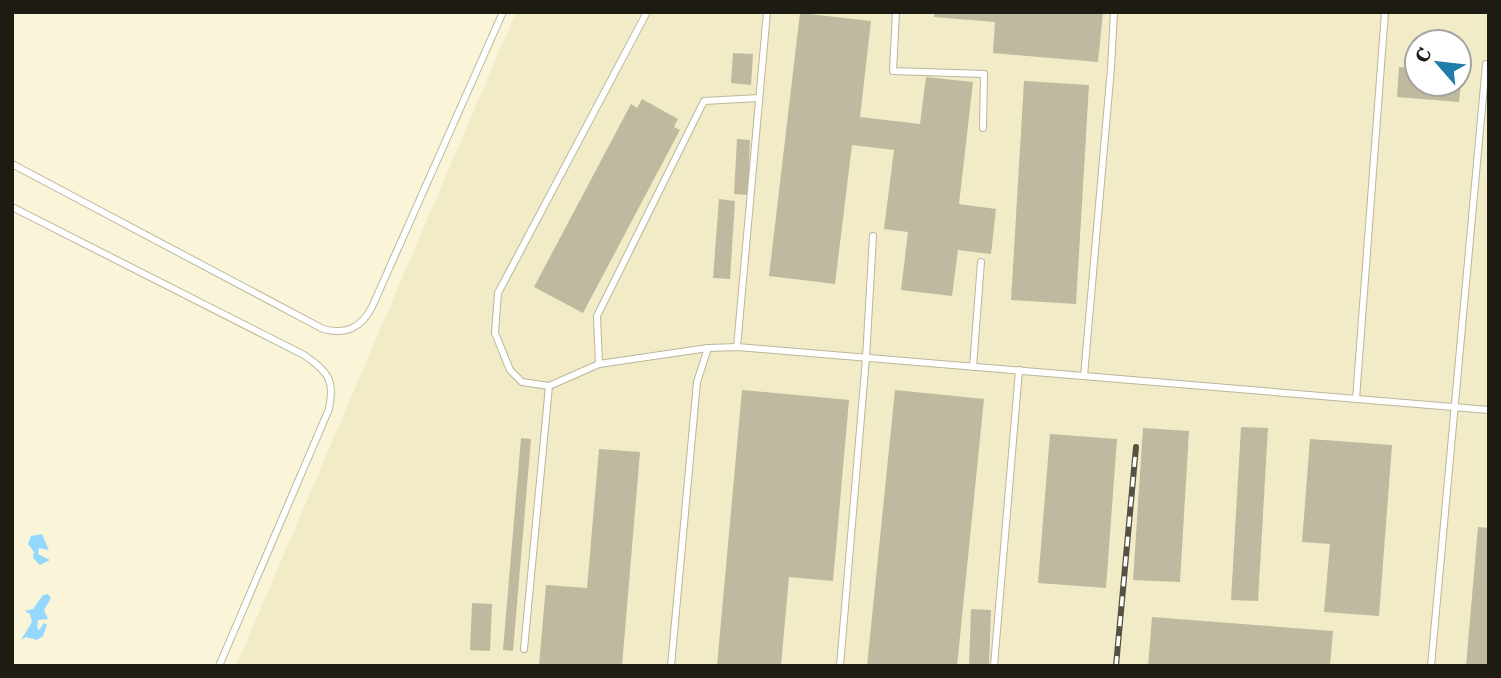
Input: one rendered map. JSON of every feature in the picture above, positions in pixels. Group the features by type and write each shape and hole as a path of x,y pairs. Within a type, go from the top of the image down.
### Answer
{"lane":[{"path":"12,164 323,329 347,331 366,317 372,306 503,12"},
{"path":"737,347 767,12"},
{"path":"896,12 893,71 984,74 983,128"},
{"path":"1084,376 1114,12"},
{"path":"1356,399 1385,12"},
{"path":"645,13 498,293 495,332 510,370 522,382 549,386 599,364 708,348 737,347 1489,411"},
{"path":"1431,666 1486,64 1489,64"},
{"path":"599,364 597,316 704,101 759,99"},
{"path":"12,207 304,355 327,375 332,391 329,409 219,666"},
{"path":"840,666 866,358 873,236"},
{"path":"973,367 981,262"},
{"path":"671,666 697,382 708,348"},
{"path":"994,666 1019,370"},
{"path":"524,649 549,386"}],"shaded area":[{"path":"516,12 1489,12 1489,666 236,666"}],"water":[{"path":"42,534 49,550 39,548 38,554 50,560 40,565 33,558 34,552 28,544 31,536"},
{"path":"48,594 51,598 44,610 48,619 38,620 37,628 39,630 44,623 47,625 43,636 37,640 26,637 21,640 32,622 30,614 25,611 33,609 43,595"}],"building":[{"path":"935,12 1103,12 1098,62 993,53 995,22 934,17"},
{"path":"800,13 871,21 860,117 920,124 926,77 973,82 959,204 996,209 991,254 958,250 952,296 901,290 908,232 884,229 894,150 852,145 835,284 769,276"},
{"path":"733,53 753,54 751,85 731,83"},
{"path":"1399,67 1403,67 1403,97 1397,97"},
{"path":"1024,81 1089,85 1076,304 1011,300"},
{"path":"1409,98 1459,98 1459,102"},
{"path":"642,99 678,119 674,127 680,130 583,313 534,287 631,104 637,108"},
{"path":"737,139 750,140 748,195 734,194"},
{"path":"719,199 735,201 730,279 713,278"},
{"path":"742,390 849,400 833,581 789,577 781,666 717,666"},
{"path":"895,390 984,399 957,666 867,666"},
{"path":"1241,427 1268,428 1258,601 1231,600"},
{"path":"1143,428 1189,431 1180,582 1133,580"},
{"path":"1050,434 1117,439 1106,588 1038,583"},
{"path":"521,438 531,439 513,651 503,650"},
{"path":"1310,439 1392,445 1379,616 1324,612 1330,544 1302,542"},
{"path":"599,449 640,452 622,666 539,666 546,585 587,588"},
{"path":"1478,527 1489,528 1489,666 1466,666"},
{"path":"472,603 492,604 490,651 470,650"},
{"path":"971,609 991,610 989,666 969,666"},
{"path":"1152,617 1333,631 1330,666 1148,666"}],"railway":[{"path":"1116,666 1136,447"}]}
